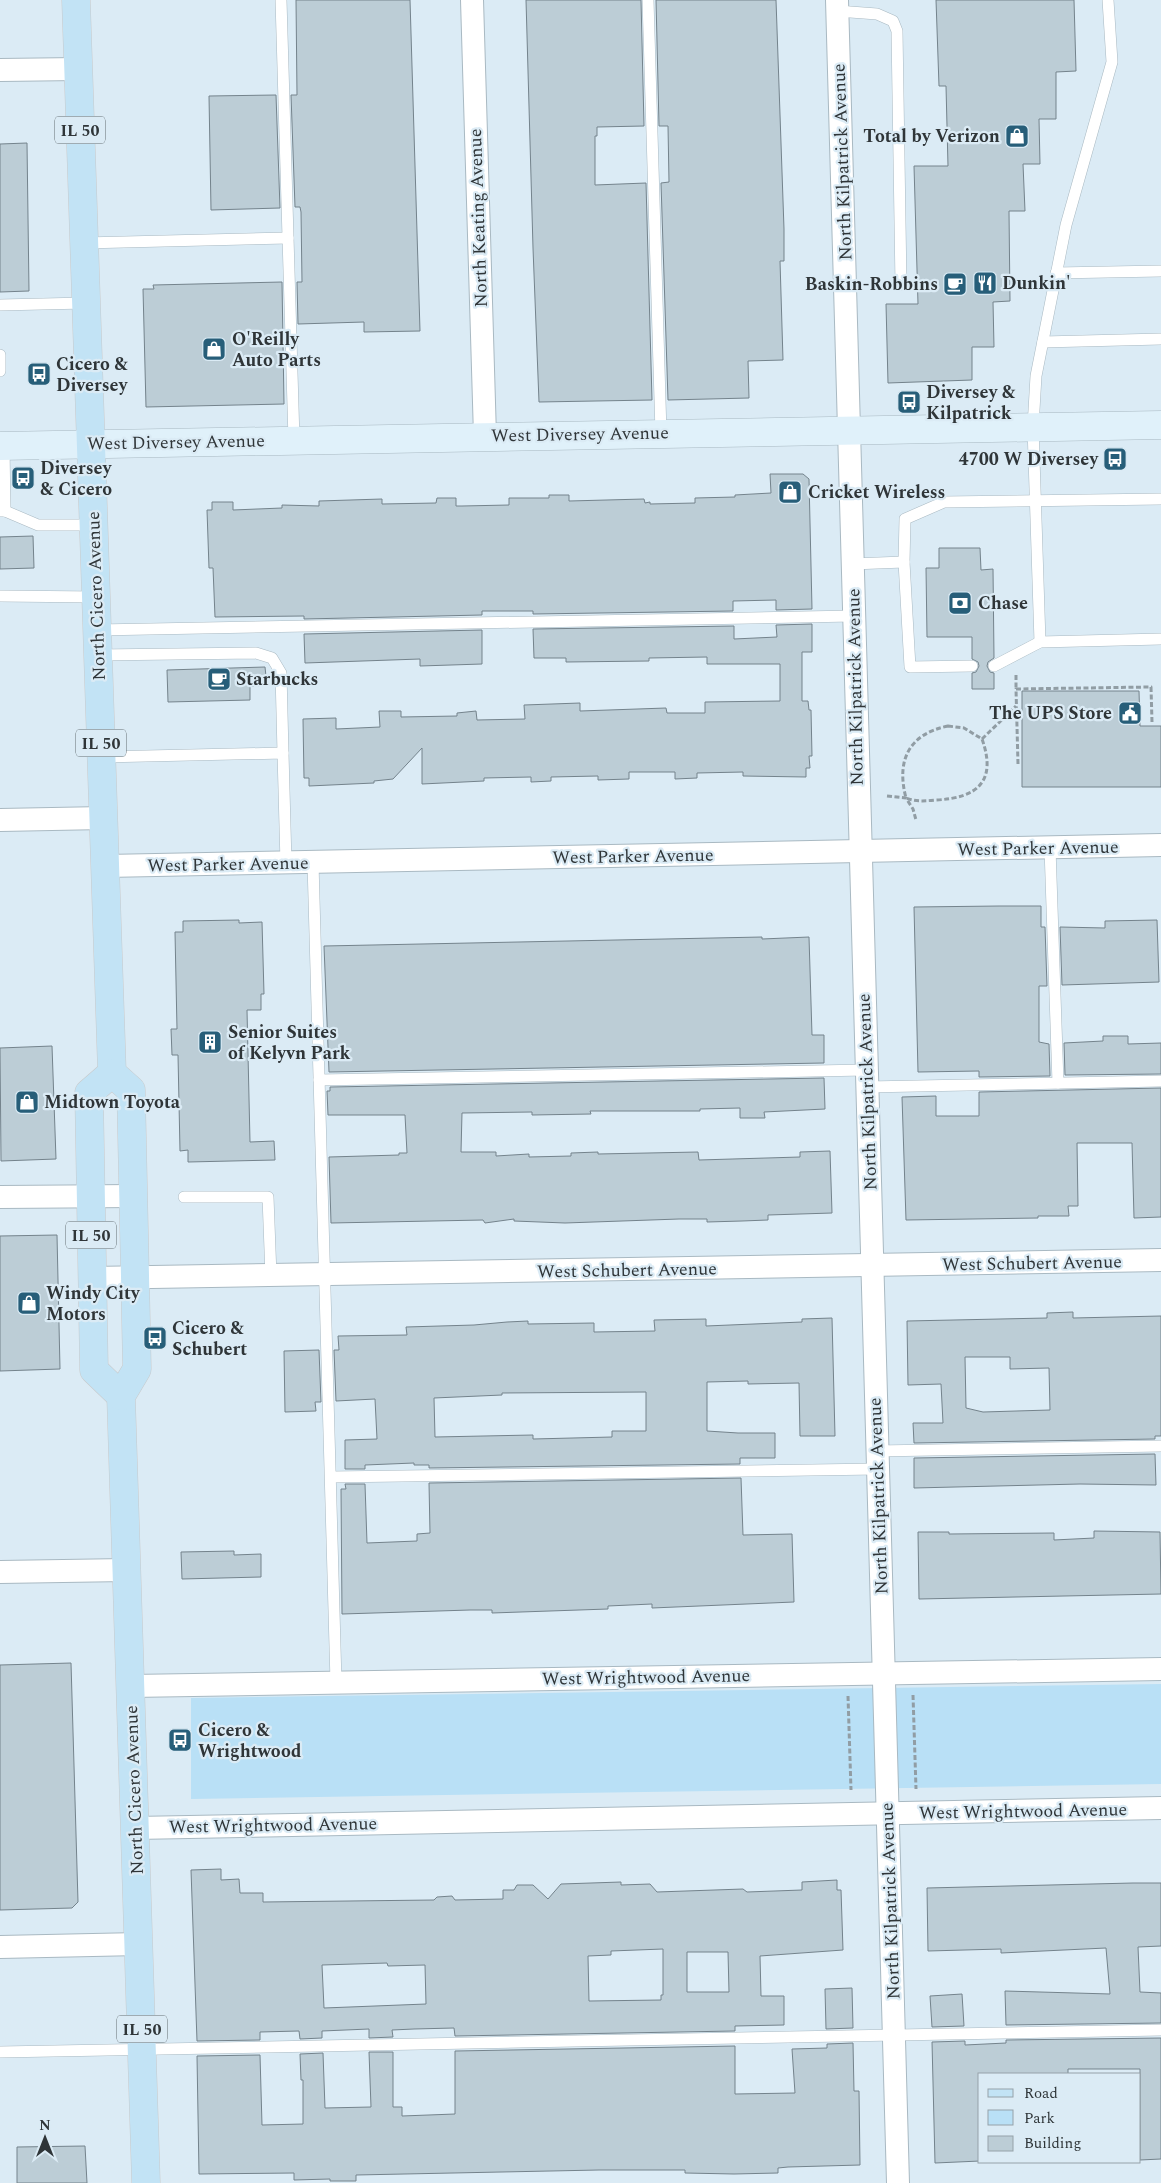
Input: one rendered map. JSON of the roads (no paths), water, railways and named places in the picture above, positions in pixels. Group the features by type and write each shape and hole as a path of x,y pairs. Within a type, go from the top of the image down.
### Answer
{"main road":[{"name":"North Cicero Avenue","path":"76,0 112,1073"},
{"name":"West Diversey Avenue","path":"2,446 1161,425"},
{"name":"IL 50","path":"112,1073 131,1090 134,1196 137,1369 121,1396 94,1370 88,1093 112,1073"},
{"name":"North Cicero Avenue","path":"121,1396 146,2183"}],"street":[{"name":"North Keating Avenue","path":"472,0 485,436"},
{"name":"North Kilpatrick Avenue","path":"837,5 898,2183"},
{"path":"0,70 78,69"},
{"path":"0,820 104,818"},
{"name":"West Parker Avenue","path":"106,866 1161,845"},
{"path":"0,1197 134,1196"},
{"name":"West Schubert Avenue","path":"92,1278 1161,1260"},
{"path":"0,1572 126,1570"},
{"name":"West Wrightwood Avenue","path":"131,1686 1161,1669"},
{"name":"West Wrightwood Avenue","path":"135,1828 1161,1808"},
{"path":"0,1947 139,1944"}],"lane":[{"path":"281,0 294,440"},
{"path":"648,0 660,433"},
{"path":"1040,642 1033,427 1036,376 1066,225 1112,62 1108,0"},
{"path":"837,5 877,14 893,22 897,31 901,285"},
{"path":"84,243 288,238"},
{"path":"1056,273 1161,271"},
{"path":"0,305 86,303"},
{"path":"1043,342 1161,339"},
{"path":"0,355 0,371"},
{"path":"2,446 3,511 38,525 93,525"},
{"path":"972,666 910,667 904,562 905,519 944,502 1161,499"},
{"path":"852,564 904,562"},
{"path":"0,596 96,597"},
{"path":"97,643 853,616"},
{"path":"994,666 1040,642 1161,639"},
{"path":"97,643 256,653 272,658 281,674 286,863"},
{"path":"102,757 283,753"},
{"path":"1050,848 1058,1083"},
{"path":"314,863 336,1682"},
{"path":"319,1080 866,1079 1058,1083 1161,1081"},
{"path":"184,1197 268,1197 272,1276"},
{"path":"331,1478 877,1460 1161,1446"},
{"path":"0,2052 1161,2030"}],"place":[{"name":"Total by Verizon","path":"1017,136"},
{"name":"Dunkin'","path":"985,283"},
{"name":"Baskin-Robbins","path":"955,284"},
{"name":"O'Reilly Auto Parts","path":"214,349"},
{"name":"Cicero & Diversey","path":"39,374"},
{"name":"Diversey & Kilpatrick","path":"909,402"},
{"name":"4700 W Diversey","path":"1115,459"},
{"name":"Diversey & Cicero","path":"23,478"},
{"name":"Cricket Wireless","path":"790,492"},
{"name":"Chase","path":"960,603"},
{"name":"Starbucks","path":"219,679"},
{"name":"The UPS Store","path":"1130,713"},
{"name":"Senior Suites of Kelyvn Park","path":"210,1042"},
{"name":"Midtown Toyota","path":"27,1102"},
{"name":"Windy City Motors","path":"29,1303"},
{"name":"Cicero & Schubert","path":"155,1338"},
{"name":"Cicero & Wrightwood","path":"180,1740"}]}
